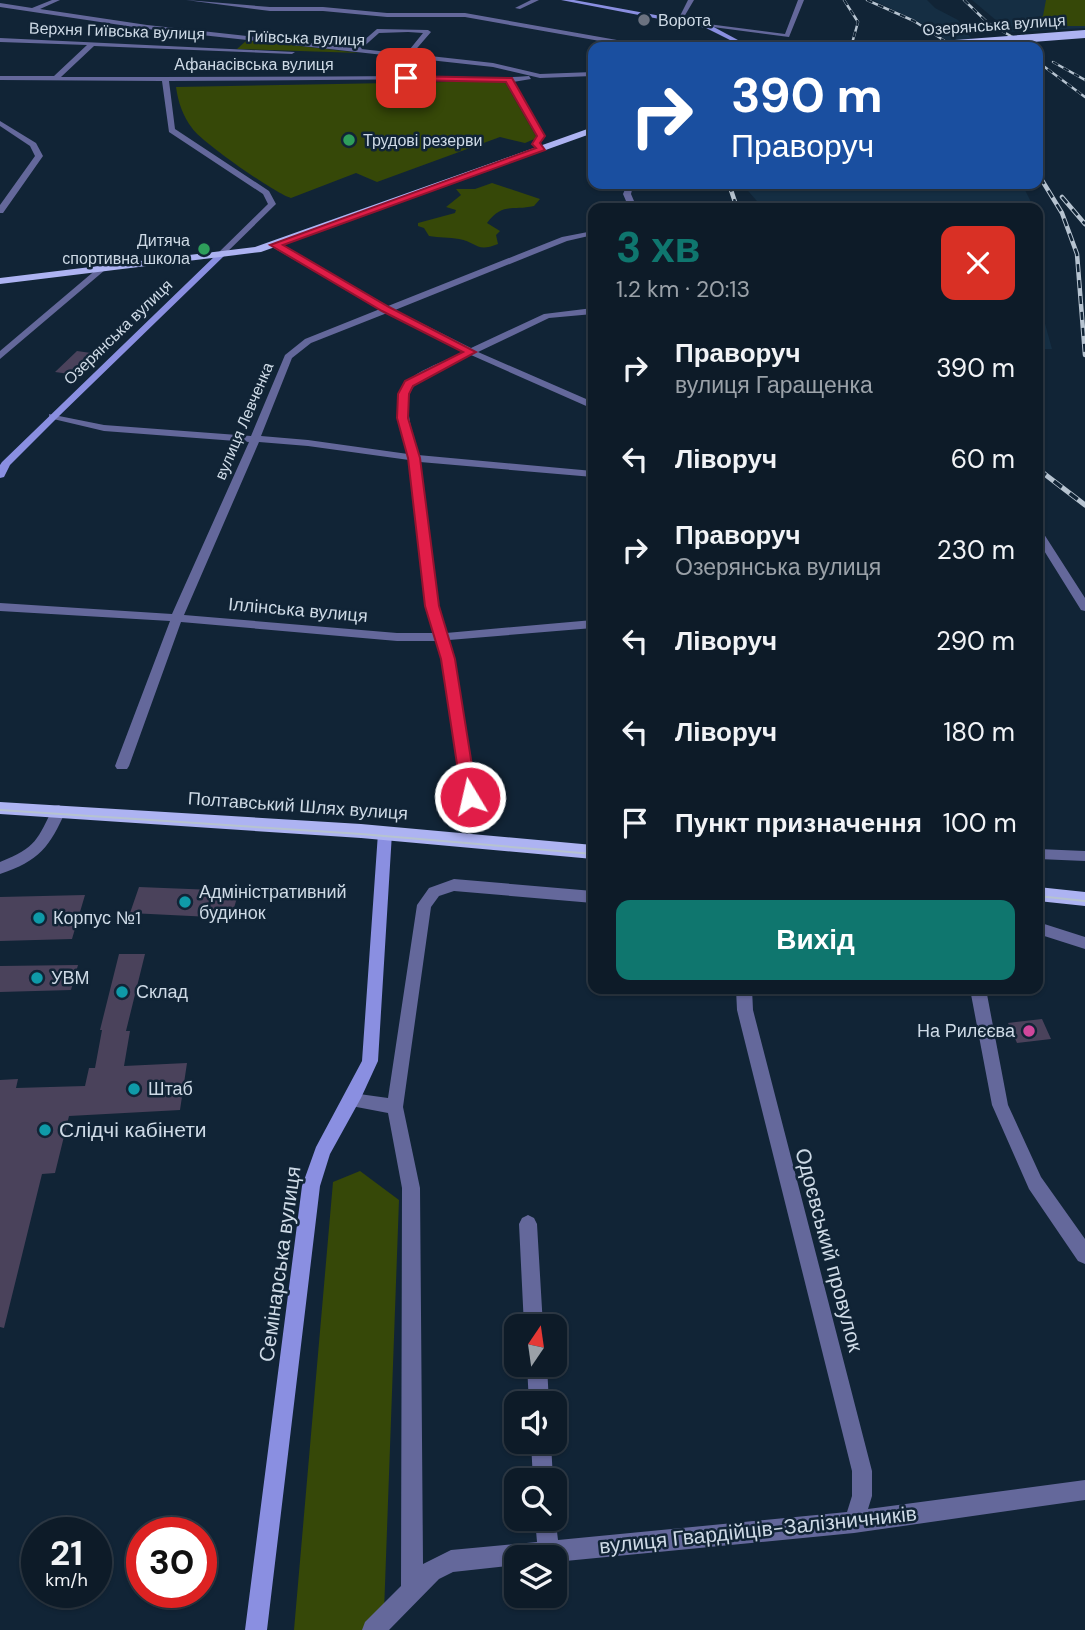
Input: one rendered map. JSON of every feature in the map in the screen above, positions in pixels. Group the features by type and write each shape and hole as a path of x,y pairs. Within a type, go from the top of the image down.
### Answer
{"main road":[{"path":"564,0 708,26 738,42"},
{"name":"Озерянська вулиця","path":"974,42 1085,34"},
{"path":"0,281 220,256 275,245 588,132"},
{"name":"Озерянська вулиця","path":"0,475 6,464 53,416 220,256"},
{"name":"Полтавський Шлях вулиця","path":"0,808 385,833 588,852"},
{"name":"Семінарська вулиця","path":"256,1630 311,1186 323,1146 365,1075 373,1040 385,833"},
{"path":"1043,895 1085,899"}],"street":[{"path":"31,11 57,0"},
{"path":"189,0 270,9 323,9 387,15 465,15 604,42"},
{"path":"518,8 536,0"},
{"path":"679,22 691,0"},
{"path":"708,26 787,36 800,0"},
{"name":"Гиївська вулиця","path":"0,5 147,27 377,54"},
{"path":"147,27 166,18"},
{"path":"708,26 719,42"},
{"path":"355,51 373,33 380,30 428,33 407,56"},
{"name":"Верхня Гиївська вулиця","path":"0,40 233,50"},
{"path":"56,78 92,44"},
{"name":"Гиївська вулиця","path":"233,50 407,56 493,65 540,76"},
{"name":"Гиївська вулиця","path":"509,80 588,74"},
{"name":"Афанасівська вулиця","path":"0,78 255,80 449,77 509,80"},
{"path":"165,78 172,130 266,193 272,204 220,256"},
{"path":"509,80 541,136 536,144 542,148"},
{"path":"0,123 33,145 39,156 0,211"},
{"name":"вулиця Левченка","path":"122,766 177,618 288,357 308,341 386,309 565,239 588,234"},
{"path":"275,245 386,309 471,352 588,404"},
{"path":"0,356 101,270"},
{"path":"470,797 443,637 432,606 414,458 402,418 404,394 409,384 547,316 588,312"},
{"path":"53,416 104,428 308,443 414,458 588,474"},
{"path":"1043,542 1085,607"},
{"name":"Іллінська вулиця","path":"0,607 397,636 443,637 588,624"},
{"path":"0,868 37,850 46,842 59,810"},
{"path":"1043,854 1085,856"},
{"path":"412,1589 411,1188 395,1107 424,905 434,892 454,885 588,897"},
{"path":"1043,930 1085,943"},
{"name":"Одоєвський провулок","path":"744,994 745,1010 862,1471 862,1496 854,1522"},
{"path":"979,994 1000,1105 1035,1183 1085,1255"},
{"path":"352,1100 395,1107"},
{"path":"528,1224 533,1314"},
{"name":"вулиця Гвардійців-Залізничників","path":"567,1551 854,1522 1085,1490"},
{"name":"вулиця Гвардійців-Залізничників","path":"373,1630 431,1572 451,1561 504,1557"}],"shaded area":[{"path":"873,0 927,0 935,8 958,20 973,42 950,42 921,23"},
{"path":"972,0 1085,0 1085,28 1010,32"},
{"path":"746,189 1024,189 1032,203 759,203"},
{"path":"1043,267 1044,320 1052,349 1043,349"}],"green space":[{"path":"1046,0 1085,0 1085,26 1049,26 1035,18 1043,16"},
{"path":"247,40 360,53 237,49"},
{"name":"Трудові резерви","path":"505,82 537,138 525,143 500,137 377,182 356,173 291,198 256,178 198,135 184,114 176,87"},
{"path":"492,183 540,199 534,206 503,210 493,216 487,223 500,231 496,235 498,244 481,247 465,240 429,236 424,228 418,226 418,223 455,213 456,210 446,207 461,195 456,189 475,189"},
{"path":"360,1171 399,1200 384,1612 366,1630 294,1630 333,1182"}],"building":[{"path":"77,351 98,354 77,375 55,372"},
{"name":"Адміністративний будинок","path":"139,887 239,891 231,918 130,913"},
{"name":"Корпус №1","path":"85,895 72,939 0,941 0,897"},
{"path":"119,954 145,954 126,1031 130,1031 124,1066 187,1063 180,1110 69,1116 55,1173 42,1174 4,1328 0,1327 0,1080 18,1079 16,1088 85,1086 89,1068 95,1068 100,1030"},
{"name":"УВМ","path":"78,965 71,990 0,992 0,966"},
{"name":"На Рилєєва","path":"1042,1019 1051,1039 1017,1043 1008,1023"}],"tram line":[{"path":"0,810 361,834 588,854"},
{"path":"1043,897 1085,901"}],"railway":[{"path":"844,0 858,22 852,42"},
{"path":"867,0 914,21 946,42"},
{"path":"964,0 988,23 1021,42"},
{"path":"1053,62 1085,80"},
{"path":"1043,66 1085,97"},
{"path":"1043,182 1062,213 1077,254 1085,355"},
{"path":"731,189 735,203"},
{"path":"1062,197 1085,224"},
{"path":"1043,473 1085,505"}],"place":[{"name":"Ворота","path":"644,20"},
{"name":"Трудові резерви","path":"349,140"},
{"name":"Дитяча спортивна школа","path":"204,249"},
{"name":"Адміністративний будинок","path":"185,902"},
{"name":"Корпус №1","path":"39,918"},
{"name":"УВМ","path":"37,978"},
{"name":"Склад","path":"122,992"},
{"name":"На Рилєєва","path":"1029,1031"},
{"name":"Штаб","path":"134,1089"},
{"name":"Слідчі кабінети","path":"45,1130"}],"route":[{"path":"406,78 509,80 541,136 536,144 542,148 275,245 386,309 471,352 419,376 409,384 404,394 402,418 414,458 432,606 448,659 470,797"}]}
